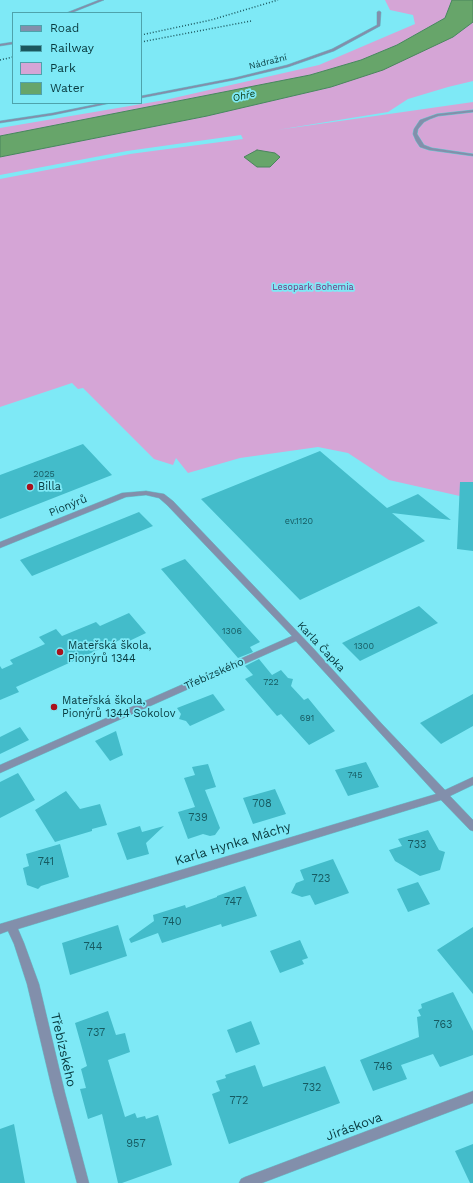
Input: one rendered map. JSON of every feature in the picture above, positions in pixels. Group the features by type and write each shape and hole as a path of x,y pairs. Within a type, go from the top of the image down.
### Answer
{"street":[{"path":"71,12 102,0"},
{"name":"Nádražní","path":"142,97 234,79 288,66 333,50 379,25 379,12"},
{"path":"0,45 12,42"},
{"path":"0,122 103,104"},
{"path":"473,111 437,115 428,118 416,129 415,134 422,146 431,149 473,155"},
{"name":"Pionýrů","path":"0,545 125,495 146,493"},
{"name":"Karla Čapka","path":"146,493 161,496 170,503 297,637 473,827"},
{"name":"Třebízského","path":"0,769 297,637"},
{"name":"Karla Hynka Máchy","path":"5,927 444,795 473,781"},
{"name":"Třebízského","path":"5,927 19,943 33,984 59,1093 83,1183"},
{"name":"Jiráskova","path":"245,1183 473,1097"}],"green space":[{"path":"385,0 452,0 445,18 397,45 361,60 310,75 0,136 0,128 165,100 319,65 415,24 413,15 390,10"},
{"name":"Lesopark Bohemia","path":"473,22 473,81 408,99 388,112 277,130 473,102 473,499 389,480 348,453 318,447 240,458 188,473 176,458 173,465 154,459 83,388 78,389 72,383 0,407 0,179 130,154 243,139 241,135 127,151 0,175 0,157 207,116 331,87 453,37"}],"water":[{"name":"Ohře","path":"452,0 473,0 473,22 453,37 383,70 331,87 207,116 0,157 0,136 310,75 361,60 397,45 445,18"},
{"path":"257,150 275,153 280,157 270,167 257,167 244,157"}],"building":[{"path":"83,444 112,475 0,519 0,475"},
{"path":"320,451 387,508 418,494 451,520 392,513 425,541 300,600 201,499"},
{"path":"460,482 473,482 473,551 457,549"},
{"path":"139,512 153,526 32,576 20,560"},
{"path":"185,559 260,642 250,647 253,652 238,658 161,569"},
{"path":"419,606 438,623 360,661 342,643"},
{"name":"Mateřská škola, Pionýrů 1344","path":"129,613 146,633 125,643 122,639 16,687 19,692 0,700 0,666 2,669 13,664 10,660 45,644 39,637 56,629 62,636 96,622 100,626"},
{"path":"259,659 272,675 281,670 288,678 293,679 291,686 304,700 308,698 335,731 309,745 281,714 277,716 245,679 253,675 245,666"},
{"path":"213,694 225,710 190,726 186,721 179,719 181,714 177,708"},
{"path":"473,694 473,726 441,744 420,723"},
{"path":"20,727 29,740 0,754 0,737"},
{"path":"116,731 123,755 110,761 95,741"},
{"path":"366,762 379,787 348,796 335,770"},
{"path":"208,764 216,787 205,790 220,828 215,835 210,836 203,834 188,839 178,812 195,807 184,778 195,775 192,767"},
{"path":"18,773 35,800 0,818 0,782"},
{"path":"275,789 286,814 253,824 243,798"},
{"path":"66,791 80,809 100,804 107,825 55,842 35,810"},
{"path":"140,826 142,832 164,826 146,843 149,854 127,860 117,833"},
{"path":"428,830 439,850 445,852 440,870 420,876 395,861 389,850 402,846 398,839"},
{"path":"60,844 69,877 41,886 38,889 27,885 23,868 29,866 26,854"},
{"path":"333,859 349,893 315,905 310,895 302,897 291,893 296,883 304,880 300,870"},
{"path":"418,882 430,904 408,912 397,889"},
{"path":"245,886 257,916 222,927 221,924 162,943 158,933 131,943 129,939 154,921 153,915 185,905 186,908"},
{"path":"118,925 127,956 70,975 62,943"},
{"path":"473,927 473,994 437,950"},
{"path":"300,940 308,958 302,960 304,964 280,973 270,951"},
{"path":"453,992 473,1031 473,1055 440,1067 433,1054 401,1065 407,1079 373,1091 360,1060 419,1037 417,1017 421,1016 418,1010 422,1008 421,1004"},
{"path":"108,1011 116,1035 125,1033 130,1052 108,1060 125,1117 135,1113 137,1118 145,1116 146,1119 158,1115 172,1165 122,1183 118,1183 102,1114 88,1119 80,1089 86,1088 81,1069 87,1066 75,1023"},
{"path":"251,1021 260,1044 236,1053 227,1030"},
{"path":"255,1065 263,1087 325,1066 340,1103 229,1144 212,1094 220,1091 216,1081 226,1078 225,1075"},
{"path":"14,1124 25,1183 0,1183 0,1129"},
{"path":"473,1144 473,1183 470,1183 455,1151"}],"railway":[{"path":"142,35 211,20 278,0"},
{"path":"142,42 251,21"},
{"path":"0,60 12,57"}],"place":[{"name":"Billa","path":"30,487"},
{"name":"Mateřská škola, Pionýrů 1344","path":"60,652"},
{"name":"Mateřská škola, Pionýrů 1344 Sokolov","path":"54,707"}]}
